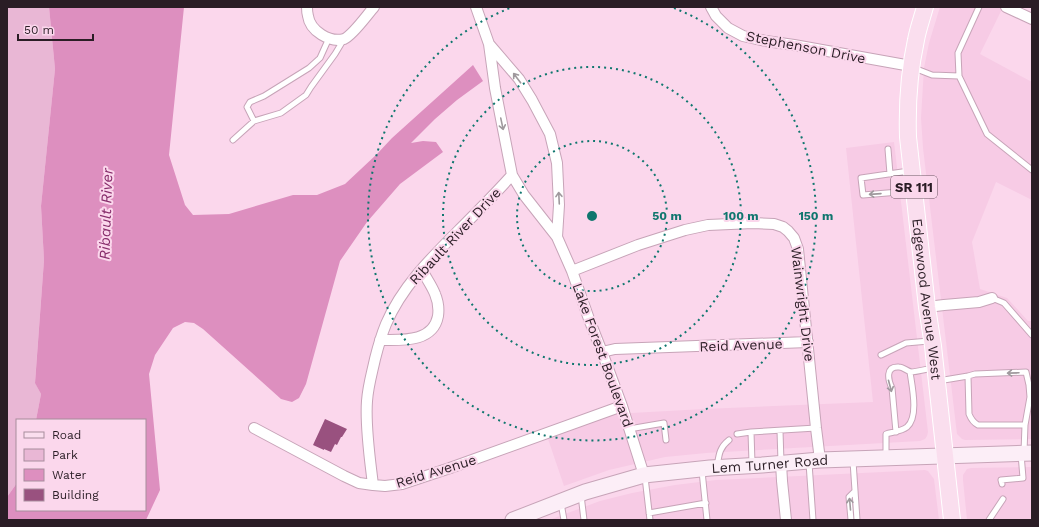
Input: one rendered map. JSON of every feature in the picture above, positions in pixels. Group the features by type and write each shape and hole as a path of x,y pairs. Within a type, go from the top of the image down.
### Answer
{"main road":[{"name":"Edgewood Avenue West","path":"925,7 911,66 907,108 908,137 952,520"},
{"name":"Lem Turner Road","path":"513,520 580,494 616,482 644,475 814,460 1025,454"}],"street":[{"path":"308,7 308,18 312,27 329,38 337,39 344,38 352,34 374,7"},
{"name":"Lake Forest Boulevard","path":"476,7 490,44 495,88 512,174 524,195 557,237 572,271 622,406 644,475"},
{"name":"Stephenson Drive","path":"711,7 716,16 728,28 743,36 911,66"},
{"path":"1006,7 1032,20"},
{"name":"Lake Forest Boulevard","path":"490,44 519,79 550,134 557,163 559,205 557,237"},
{"name":"Ribault River Drive","path":"373,485 367,422 367,401 370,380 380,340 386,324 394,308 405,292 436,253 491,199 512,174"},
{"name":"Wainwright Drive","path":"572,271 638,245 685,230 708,225 753,223 774,224 788,231 794,238 798,249 816,428 814,460"},
{"path":"380,340 408,340 423,336 432,330 437,320 439,309 436,295 422,270"},
{"path":"927,308 979,302 992,298"},
{"name":"Reid Avenue","path":"602,352 615,349 808,342"},
{"name":"Reid Avenue","path":"254,428 359,483 385,486 402,484 443,471 622,406"},
{"path":"781,463 786,520"}],"lane":[{"path":"979,7 958,53 959,76 987,134 1032,170"},
{"path":"254,121 247,107 250,102 264,96 309,68 320,58 329,38"},
{"path":"233,140 254,121 281,113 306,95 335,54 344,38"},
{"path":"911,66 932,75 959,76"},
{"path":"888,149 890,174"},
{"path":"912,170 861,178 863,195 914,190"},
{"path":"992,298 1004,303 1032,335"},
{"path":"881,355 906,343 932,340"},
{"path":"896,432 892,388 888,377 893,368 902,367 910,372 968,376 975,374 1026,372 1030,397 1025,425 1023,478 1001,480 1002,484"},
{"path":"886,457 886,434 903,430 908,426 913,416 914,408 910,372"},
{"path":"968,376 969,414 974,423 978,425 1025,425"},
{"path":"629,429 664,423 666,440"},
{"path":"737,434 816,428"},
{"path":"780,431 781,463"},
{"path":"751,432 752,465"},
{"path":"708,520 706,502 710,468 723,444 729,440"},
{"path":"853,459 857,520"},
{"path":"813,520 814,460"},
{"path":"644,475 650,520"},
{"path":"851,520 849,497 855,491"},
{"path":"580,494 584,520"},
{"path":"989,520 1003,499"},
{"path":"561,502 564,520"},
{"path":"649,513 706,502"}],"shaded area":[{"path":"940,7 1003,7 980,54 1032,82 1032,200 996,182 972,242 980,289 1007,298 1028,321 1032,321 1032,439 965,440 957,434 923,148 921,118 924,68 929,43"},
{"path":"894,142 928,432 925,439 920,441 706,453 665,457 609,470 564,486 548,439 613,414 873,402 846,148"},
{"path":"1032,467 1032,520 967,520 963,475 967,469"},
{"path":"928,471 934,479 939,520 549,520 600,501 675,485 716,480"}],"green space":[{"path":"7,7 49,7 55,69 41,206 44,260 35,382 41,394 36,419 16,419 16,484 7,497"}],"water":[{"name":"Ribault River","path":"49,7 184,7 169,155 185,205 193,215 229,214 293,195 317,195 345,184 392,138 473,65 483,81 457,100 411,143 423,141 436,142 443,152 400,184 367,222 340,261 306,384 299,398 292,402 281,399 203,329 194,323 185,322 173,328 155,355 149,374 160,490 146,520 7,520 7,497 16,484 16,511 146,511 146,419 36,419 41,394 35,383 44,260 41,206 55,69"}],"building":[{"path":"325,419 347,429 337,445 335,444 331,452 313,445"}]}
